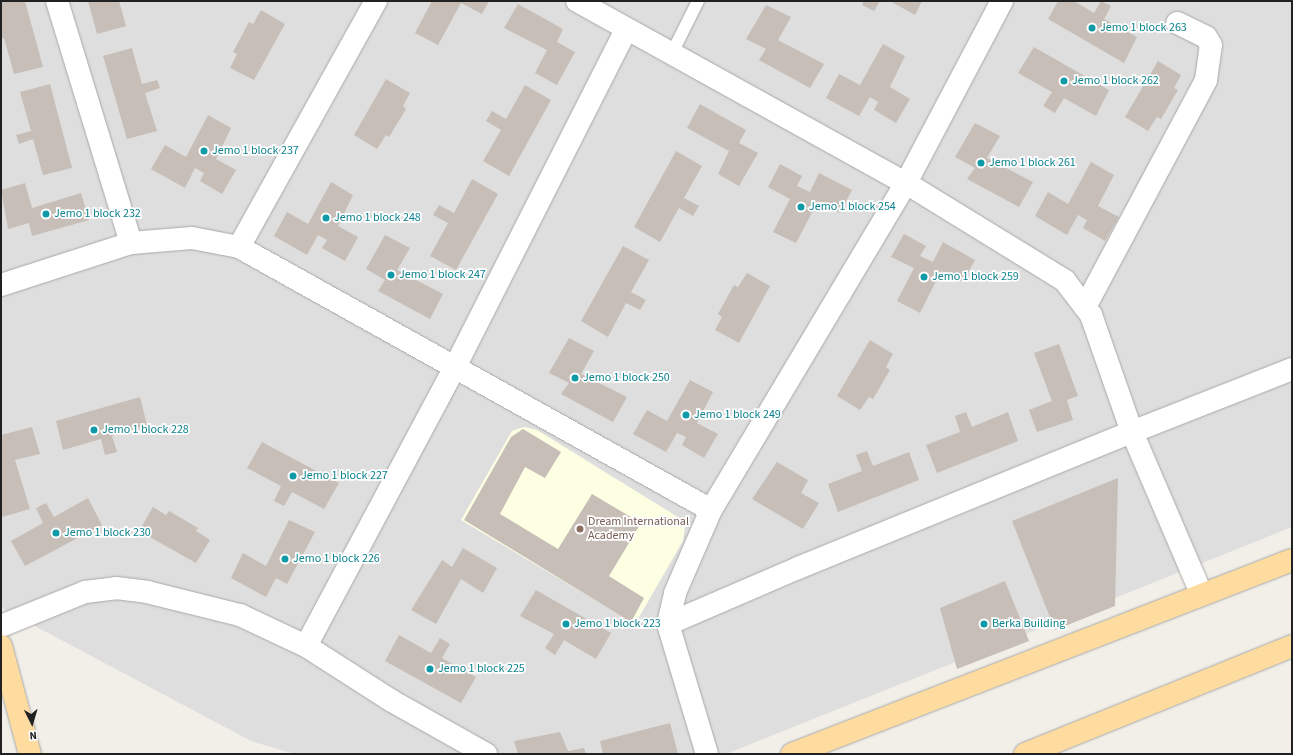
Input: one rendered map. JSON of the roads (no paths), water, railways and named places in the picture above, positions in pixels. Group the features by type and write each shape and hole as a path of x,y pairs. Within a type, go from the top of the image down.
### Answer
{"main road":[{"path":"792,754 1292,560"},
{"path":"1,646 30,754"},
{"path":"1025,754 1292,646"}],"street":[{"path":"57,1 131,243"},
{"path":"239,247 376,1"},
{"path":"577,1 671,55 906,183 1065,281 1091,315 1107,353 1132,432 1202,595"},
{"path":"707,754 668,624 675,593 711,510 906,183 1002,1"},
{"path":"1085,307 1206,80 1211,45 1206,37 1176,22"},
{"path":"306,646 455,366 626,30"},
{"path":"1,285 131,243 192,238 239,247 711,510"},
{"path":"668,624 798,568 1132,432 1292,369"},
{"path":"1,626 84,592 116,588 147,592 240,616 306,646 392,701 486,754"}],"lane":[{"path":"671,55 698,1"}],"place":[{"name":"Jemo 1 block 263","path":"1092,28"},
{"name":"Jemo 1 block 262","path":"1064,81"},
{"name":"Jemo 1 block 237","path":"204,151"},
{"name":"Jemo 1 block 261","path":"981,163"},
{"name":"Jemo 1 block 254","path":"801,207"},
{"name":"Jemo 1 block 232","path":"46,214"},
{"name":"Jemo 1 block 248","path":"326,218"},
{"name":"Jemo 1 block 247","path":"391,275"},
{"name":"Jemo 1 block 259","path":"924,277"},
{"name":"Jemo 1 block 250","path":"575,378"},
{"name":"Jemo 1 block 249","path":"686,415"},
{"name":"Jemo 1 block 228","path":"94,430"},
{"name":"Jemo 1 block 227","path":"293,476"},
{"name":"Dream International Academy","path":"580,529"},
{"name":"Jemo 1 block 230","path":"56,533"},
{"name":"Jemo 1 block 226","path":"285,559"},
{"name":"Jemo 1 block 223","path":"566,624"},
{"name":"Berka Building","path":"984,624"},
{"name":"Jemo 1 block 225","path":"430,669"}]}
